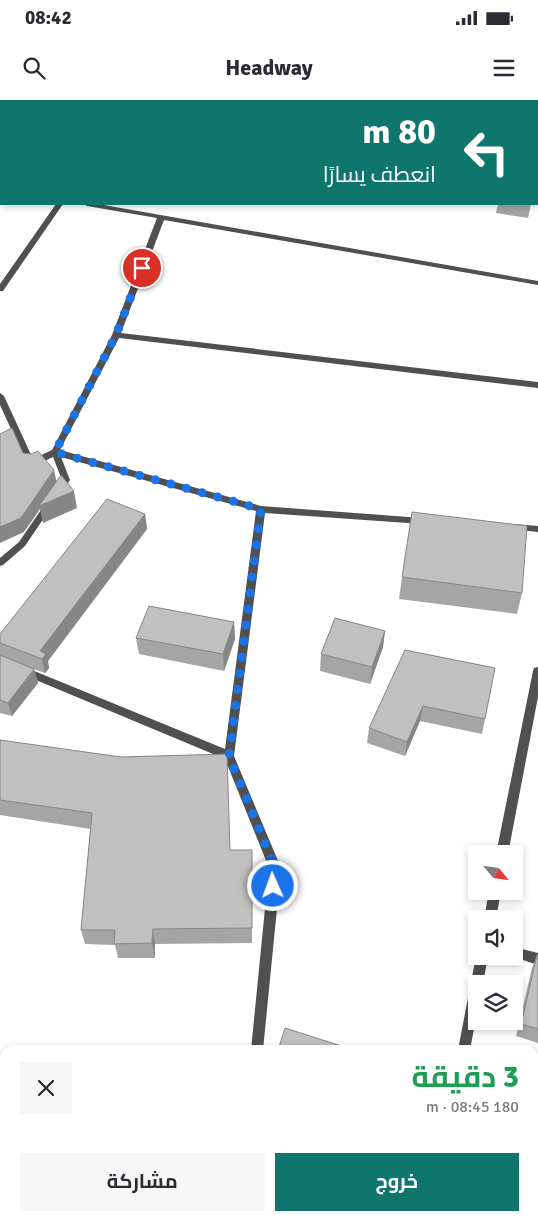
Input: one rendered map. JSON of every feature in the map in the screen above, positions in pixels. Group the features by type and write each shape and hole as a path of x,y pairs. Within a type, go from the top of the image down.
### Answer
{"street":[{"path":"0,289 58,205"},
{"path":"93,205 538,283"},
{"path":"0,396 31,464 55,452 116,335 161,217"},
{"path":"116,335 538,385"},
{"path":"55,452 261,509 429,521"},
{"path":"0,563 22,544 66,480 55,452"},
{"path":"258,1045 275,868 229,756 261,509"},
{"path":"508,527 538,529"},
{"path":"0,661 229,756"},
{"path":"504,845 538,671"},
{"path":"527,728 538,730"},
{"path":"523,955 538,959"},
{"path":"465,1045 468,1030"}],"building":[{"path":"12,428 23,453 31,454 38,451 54,470 21,518 0,527 0,434"},
{"path":"61,475 74,491 39,506"},
{"path":"107,499 145,514 40,651 46,654 42,659 0,643 0,634"},
{"path":"412,512 527,526 522,593 402,577"},
{"path":"149,606 234,622 223,654 136,638"},
{"path":"335,618 385,631 372,667 321,654"},
{"path":"405,650 495,668 485,719 423,706 407,742 369,728"},
{"path":"0,655 34,669 8,703 0,700"},
{"path":"0,740 121,757 227,754 230,850 252,850 252,928 153,929 152,943 114,944 115,930 81,930 92,813 0,800"},
{"path":"538,955 538,1029 523,1025 523,1015"},
{"path":"285,1028 338,1045 280,1045"}],"route":[{"path":"142,268 116,335 55,452 261,509 229,756 275,868 273,886"}]}
